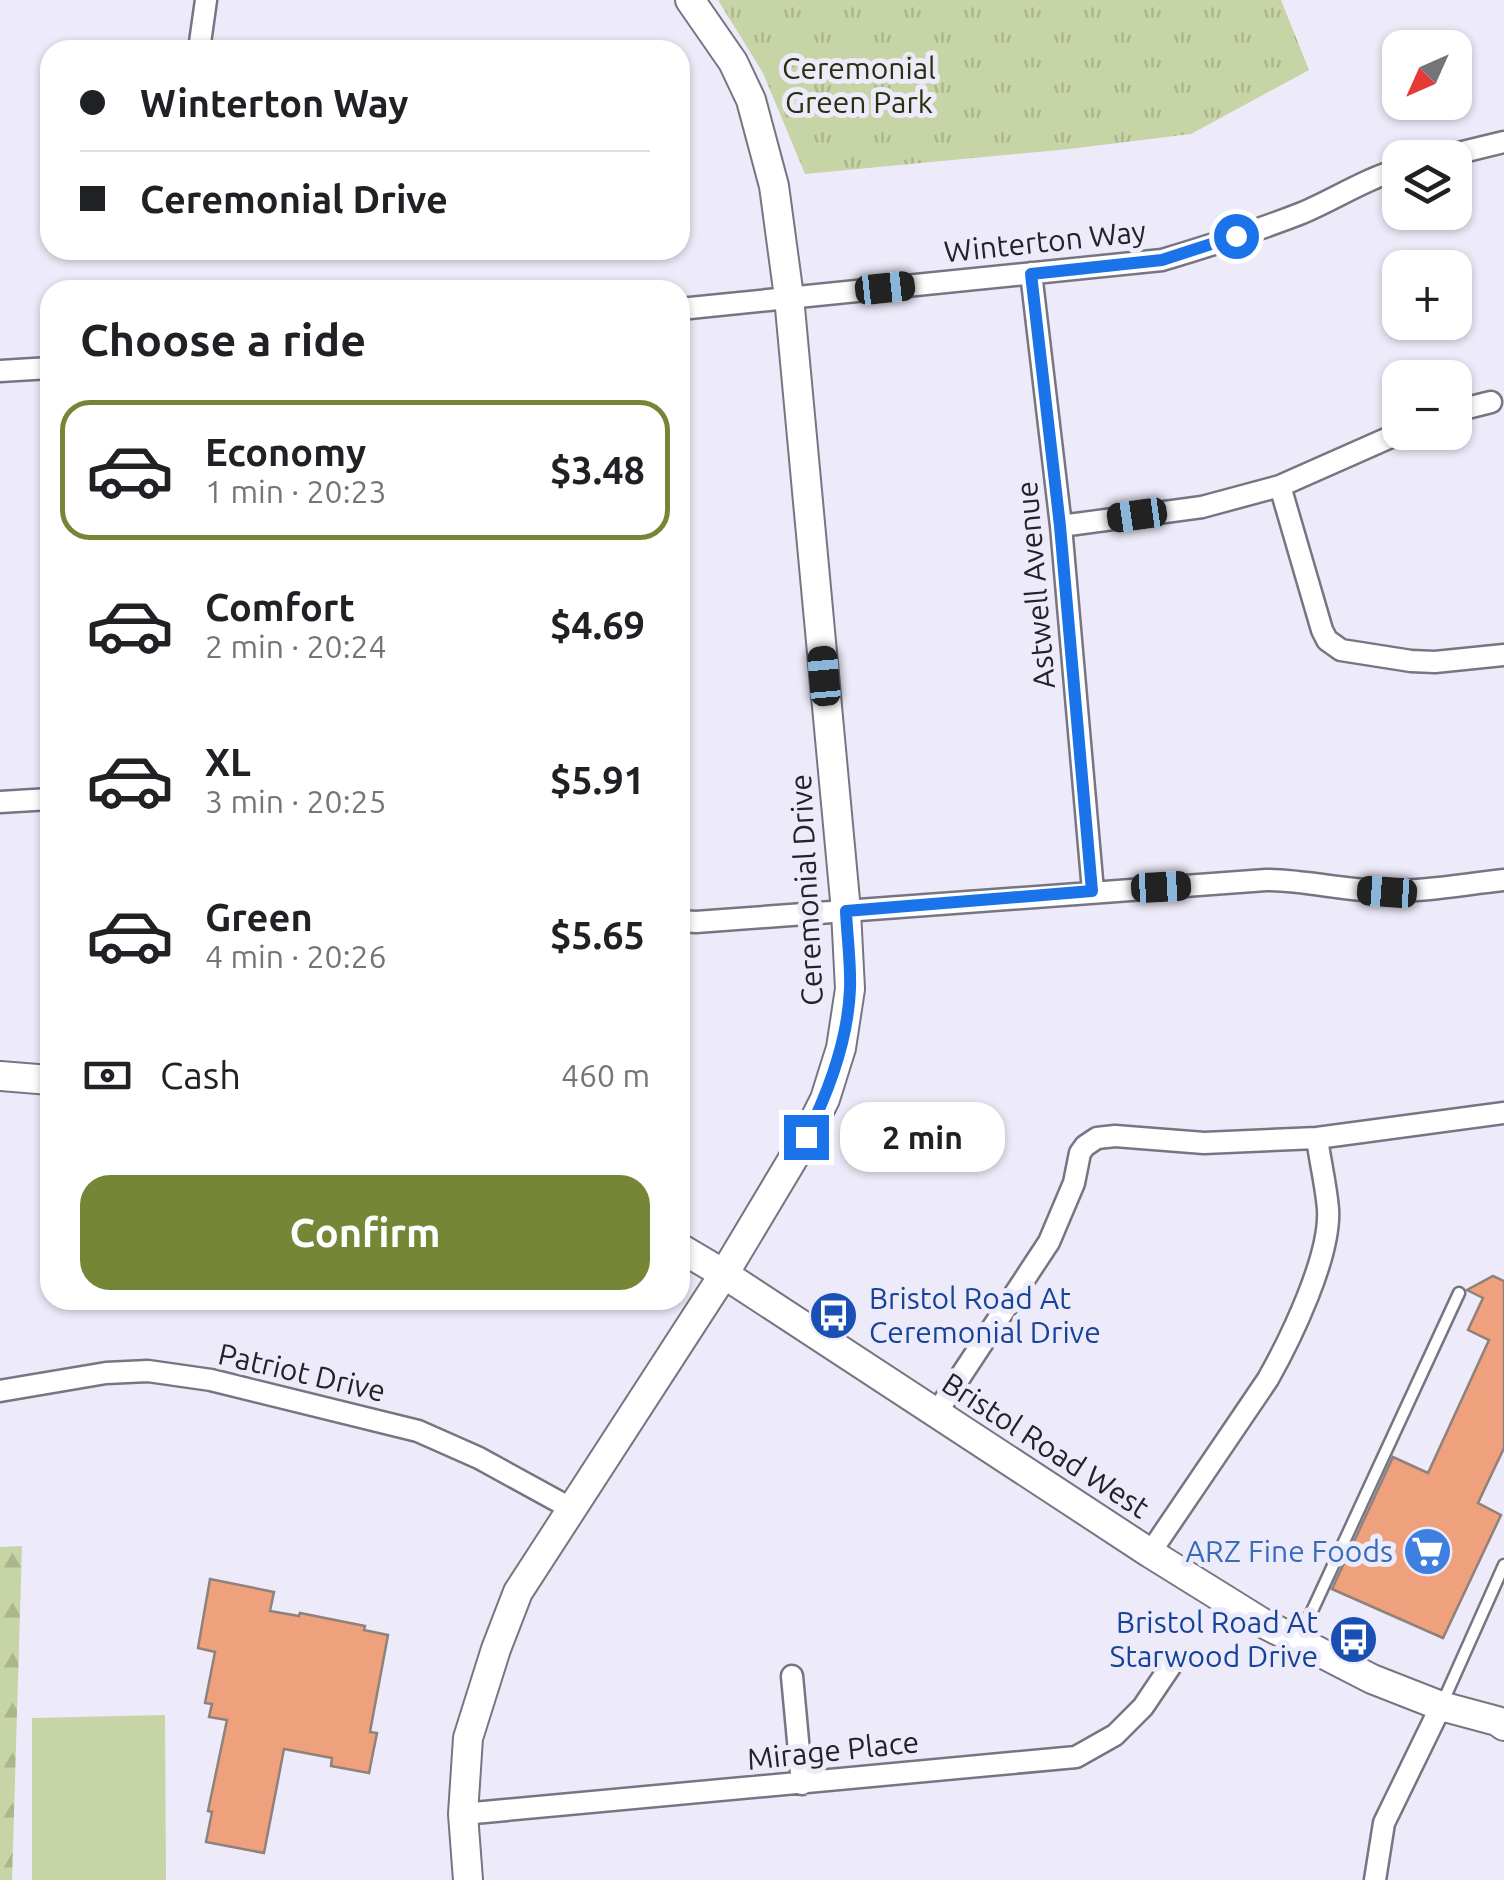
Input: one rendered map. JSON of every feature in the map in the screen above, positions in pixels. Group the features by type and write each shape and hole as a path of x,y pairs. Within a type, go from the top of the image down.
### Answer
{"street":[{"path":"200,40 206,0"},
{"name":"Ceremonial Drive","path":"468,1880 463,1814 468,1738 518,1592 724,1274 806,1137 825,1100 841,1048 850,989 789,297 774,186 750,100 732,62 690,0"},
{"path":"1472,150 1504,142"},
{"name":"Winterton Way","path":"690,307 1162,260 1304,212 1382,174"},
{"name":"Astwell Avenue","path":"1031,274 1060,526 1092,891"},
{"path":"0,371 40,369"},
{"path":"1472,407 1491,402"},
{"path":"1060,526 1202,507 1280,486 1382,441"},
{"path":"1280,486 1327,640 1341,650 1411,661 1504,655"},
{"path":"0,802 40,800"},
{"path":"690,922 1266,880 1387,892 1504,880"},
{"path":"0,1076 40,1079"},
{"path":"937,1412 1049,1242 1074,1183 1080,1153 1096,1138 1204,1144 1317,1138 1504,1113"},
{"path":"1150,1553 1268,1379 1309,1288 1324,1247 1328,1211 1317,1138"},
{"name":"Bristol Road West","path":"690,1254 1150,1553 1297,1642 1372,1679 1441,1706 1502,1722"},
{"name":"Patriot Drive","path":"0,1391 106,1372 148,1371 212,1380 418,1431 479,1458 572,1509"},
{"name":"Mirage Place","path":"463,1814 1076,1756 1115,1735 1143,1708 1170,1667"},
{"path":"792,1676 802,1784"},
{"path":"1374,1880 1384,1823 1441,1706"}],"lane":[{"path":"1297,1642 1459,1293"},
{"path":"1441,1706 1504,1565"}],"green space":[{"name":"Ceremonial Green Park","path":"718,0 1281,0 1309,70 1191,134 805,174 763,73"},
{"path":"22,1546 12,1880 0,1880 0,1547"},
{"path":"165,1715 166,1880 32,1880 32,1718"}],"building":[{"path":"1493,1276 1504,1281 1504,1448 1478,1503 1501,1515 1443,1638 1332,1589 1393,1457 1428,1473 1489,1340 1468,1330 1483,1298 1467,1290"},
{"path":"210,1579 274,1592 270,1611 365,1626 364,1630 388,1635 370,1732 377,1733 369,1773 331,1766 332,1758 284,1749 264,1853 206,1842 212,1812 208,1811 227,1720 209,1717 212,1704 205,1703 215,1652 198,1648"}],"place":[{"name":"Bristol Road At Ceremonial Drive","path":"834,1315"},
{"name":"ARZ Fine Foods","path":"1428,1551"},
{"name":"Bristol Road At Starwood Drive","path":"1353,1639"}],"route":[{"path":"806,1137 825,1100 841,1048 850,989 846,911 1092,891 1060,526 1031,274 1162,260 1236,236"}]}
